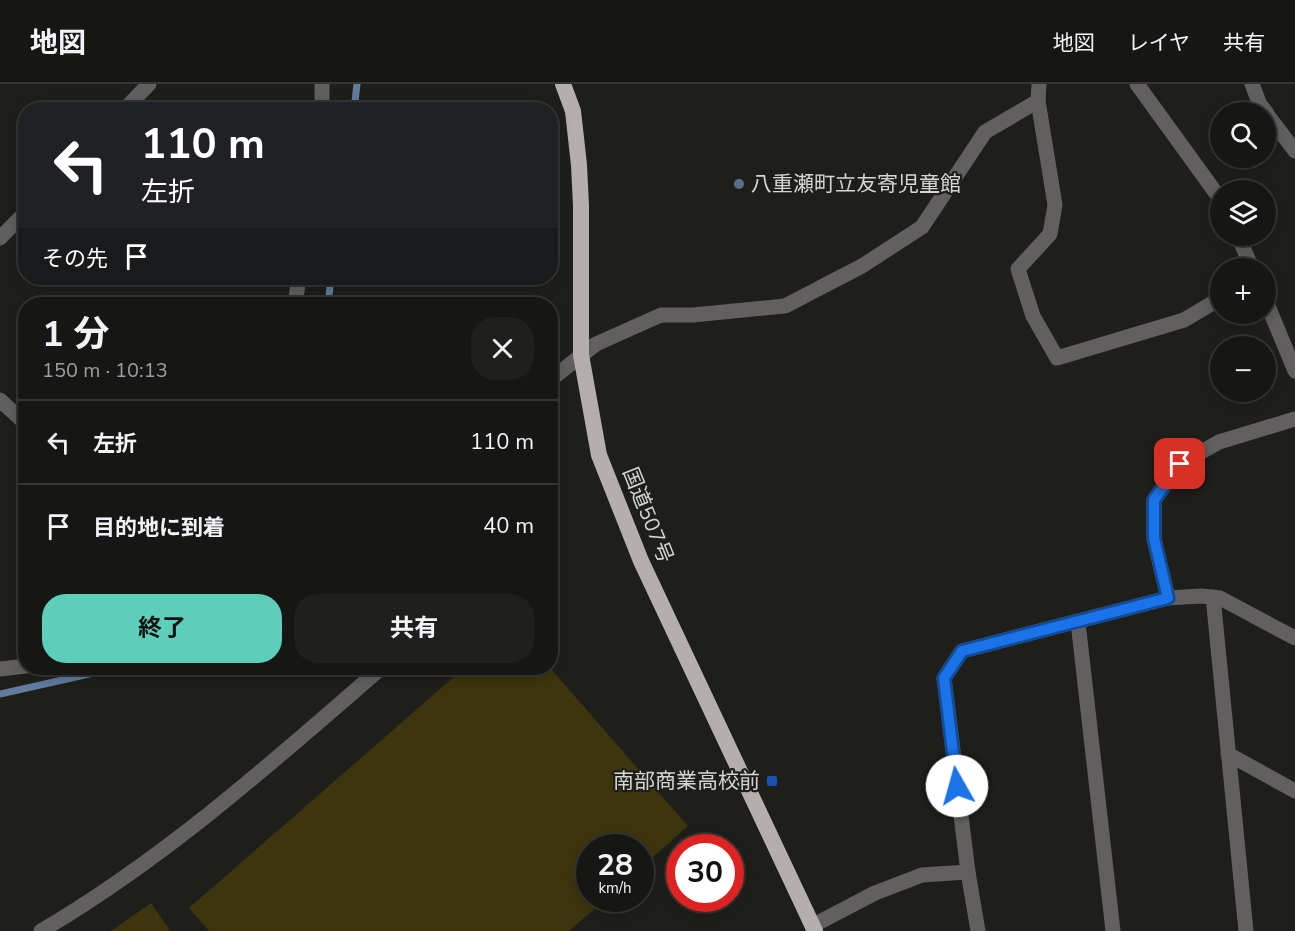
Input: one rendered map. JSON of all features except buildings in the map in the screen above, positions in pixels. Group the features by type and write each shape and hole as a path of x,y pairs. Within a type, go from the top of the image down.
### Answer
{"highway":[{"name":"国道507号","path":"567,85 573,111 582,206 581,355 599,454 651,582 813,929"}],"street":[{"path":"132,102 149,84"},
{"path":"322,84 322,102"},
{"path":"1040,84 1038,101 1055,205 1050,234 1018,269 1033,316 1057,358 1184,320 1210,305"},
{"path":"1137,84 1210,185"},
{"path":"1252,84 1259,102"},
{"path":"558,374 596,344 661,315 693,315 785,306 862,266 922,227 985,132 1038,101"},
{"path":"1276,126 1295,151"},
{"path":"0,238 18,220"},
{"path":"1276,324 1295,371"},
{"path":"0,400 18,417"},
{"path":"1168,598 1154,538 1154,500 1180,464 1220,442 1295,419"},
{"path":"1213,597 1246,931"},
{"path":"978,931 968,873 944,678 962,651 1168,598 1220,598 1295,638"},
{"path":"1078,622 1113,931"},
{"path":"0,669 18,667"},
{"path":"41,931 166,849 274,761 373,675"},
{"path":"1228,754 1295,791"},
{"path":"813,929 875,893 922,875 968,873"}],"shaded area":[{"path":"456,675 556,675 688,826 679,834 666,834 666,846 654,856 654,834 576,834 576,912 591,912 569,931 209,931 189,908"},
{"path":"151,903 170,931 111,931"}],"waterway":[{"path":"355,102 357,84"},
{"path":"329,297 330,285"},
{"path":"0,694 85,675"}],"place":[{"name":"八重瀬町立友寄児童館","path":"739,184"},
{"name":"南部商業高校前","path":"772,781"}],"route":[{"path":"957,786 944,678 962,651 1168,598 1154,538 1154,500 1180,464"}]}
